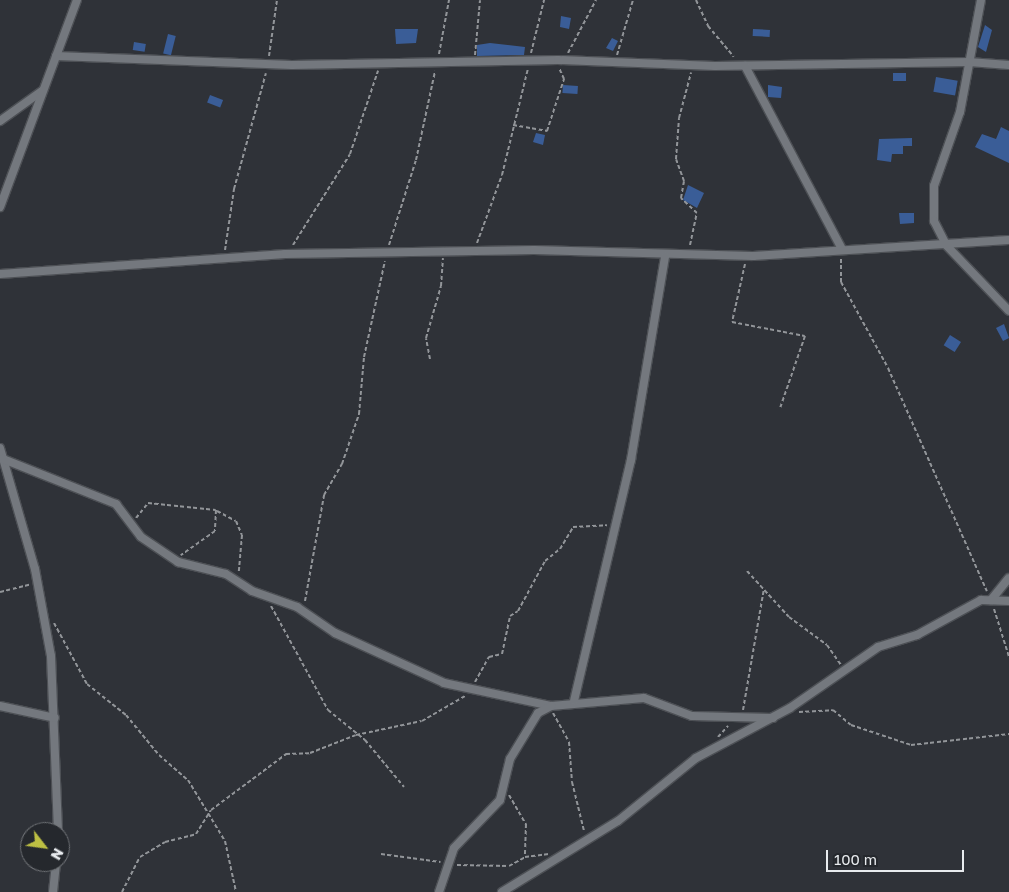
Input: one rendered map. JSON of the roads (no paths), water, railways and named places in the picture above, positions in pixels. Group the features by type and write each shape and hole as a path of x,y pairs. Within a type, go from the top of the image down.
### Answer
{"street":[{"path":"0,207 77,0"},
{"path":"981,0 960,112 934,186 934,221 946,245 1009,311"},
{"path":"56,56 269,65 475,63 562,60 693,66 969,62 1009,66"},
{"path":"742,66 842,249"},
{"path":"0,121 44,90"},
{"path":"0,274 285,254 475,253 534,250 665,257 687,254 747,255 1009,240"},
{"path":"574,701 631,460 665,257"},
{"path":"0,448 36,584 51,656 58,822"},
{"path":"3,459 108,499 130,526 178,562 236,579 265,596 303,611 404,668 471,691 527,699 551,706"},
{"path":"991,600 1009,578"},
{"path":"502,892 561,858 591,838 706,753 784,712 878,647 917,635 974,603 991,600 1009,601"},
{"path":"527,699 532,722"},
{"path":"439,892 454,848 477,828 505,789 510,759 532,722 551,706 574,701 648,699 688,715 773,718"},
{"path":"0,706 55,718"},
{"path":"54,892 55,872"}]}
